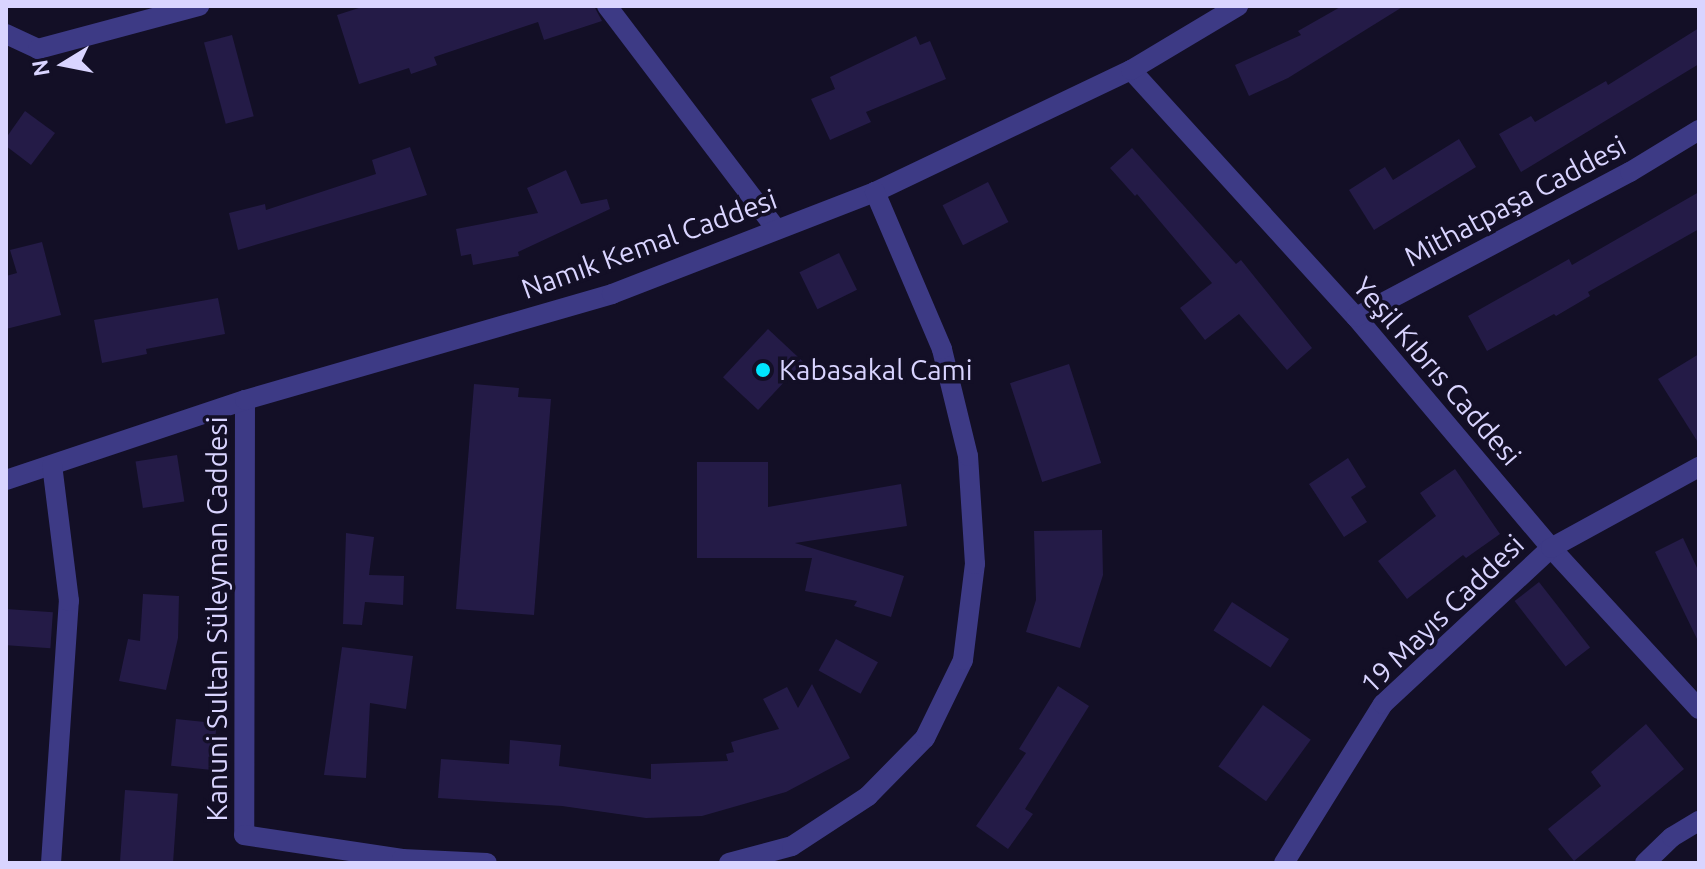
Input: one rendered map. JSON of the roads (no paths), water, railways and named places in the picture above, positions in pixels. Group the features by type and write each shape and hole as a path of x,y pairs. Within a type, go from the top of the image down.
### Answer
{"street":[{"path":"6,34 38,49 199,6"},
{"path":"607,6 776,229"},
{"name":"Namık Kemal Caddesi","path":"6,480 245,400 612,294 875,192 1131,70 1238,6"},
{"name":"Yeşil Kıbrıs Caddesi","path":"1131,70 1356,317 1551,548 1699,709"},
{"name":"Mithatpaşa Caddesi","path":"1356,317 1630,172 1699,130"},
{"path":"729,863 792,846 868,796 925,738 963,660 975,564 968,456 942,349 875,192"},
{"name":"Kanuni Sultan Süleyman Caddesi","path":"245,400 244,835 402,861 487,863"},
{"path":"51,863 69,601 52,465"},
{"name":"19 Mayıs Caddesi","path":"1284,863 1383,704 1551,548 1699,467"},
{"path":"1645,863 1672,837 1699,821"}],"place":[{"name":"Kabasakal Cami","path":"763,370"}]}
